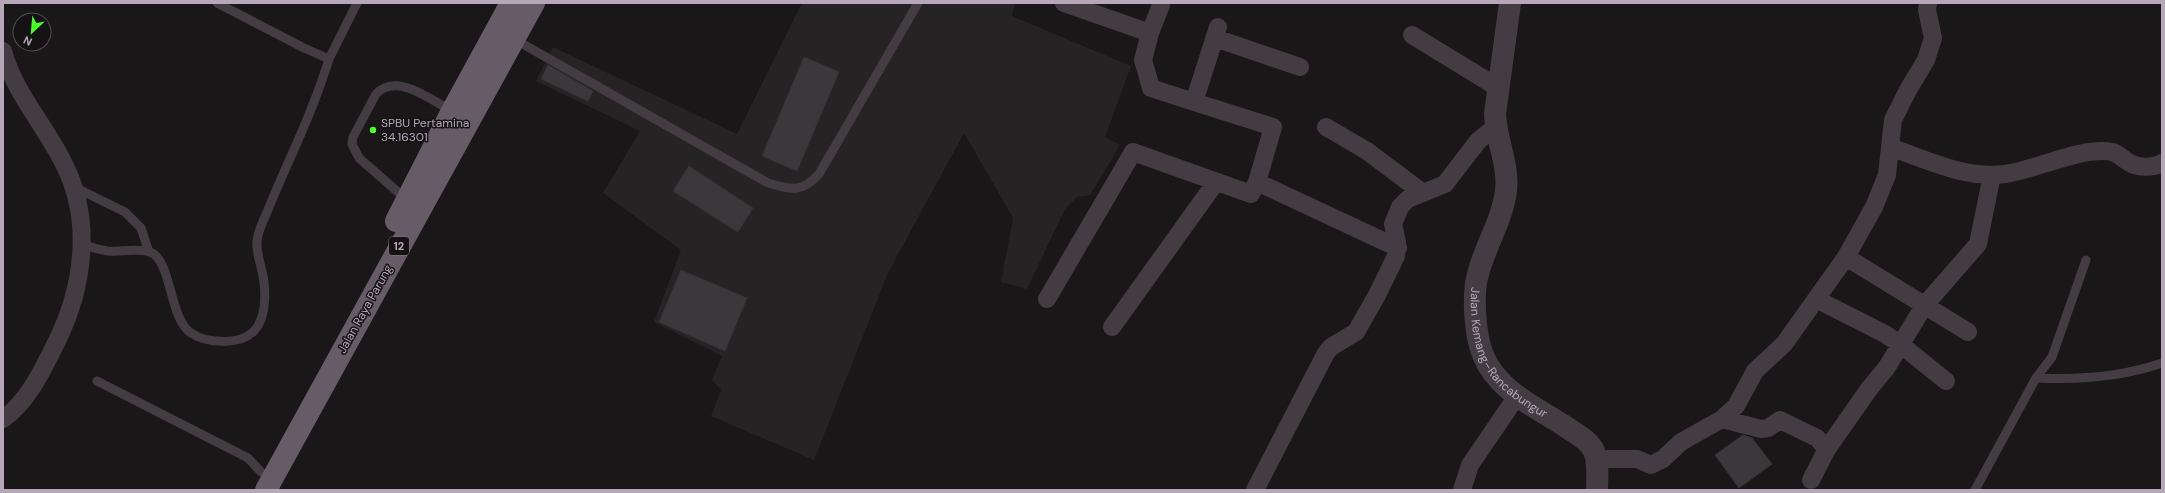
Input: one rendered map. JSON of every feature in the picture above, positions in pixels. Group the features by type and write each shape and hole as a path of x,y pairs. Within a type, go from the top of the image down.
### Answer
{"highway":[{"name":"Jalan Raya Parung","path":"413,204 452,111 511,3"},
{"name":"Jalan Raya Parung","path":"260,484 413,204 514,39 534,3"}],"street":[{"path":"1064,3 1150,33"},
{"name":"Jalan Kemang–Rancabungur","path":"1510,3 1494,114 1505,164 1506,190 1500,216 1480,267 1475,286 1478,336 1484,356 1492,371 1517,396 1586,441 1593,449 1596,459 1597,490"},
{"path":"1596,459 1636,459 1651,465 1663,459 1681,442 1722,419 1736,406 1754,371 1784,344 1846,257 1874,207 1887,175 1893,120 1908,90 1926,60 1933,38 1927,10 1928,3"},
{"path":"1047,299 1133,152 1251,194 1257,182 1272,128 1151,88 1143,60 1150,33 1161,5"},
{"path":"1194,102 1216,33 1300,67"},
{"path":"1412,35 1497,87"},
{"path":"3,51 13,79 63,162 74,187 81,212 81,244 77,286 60,334 21,404 3,419"},
{"path":"1326,127 1367,150 1423,193"},
{"path":"1255,490 1326,353 1331,347 1352,335 1359,327 1380,290 1398,248 1393,224 1396,213 1404,202 1445,184 1470,150 1496,127"},
{"path":"1890,147 1945,167 1977,175 1992,175 2035,167 2089,152 2113,152 2132,164 2154,167 2162,163"},
{"path":"1811,480 1827,449 1869,388 1887,367 1924,306 1978,244 1992,175"},
{"path":"1112,327 1216,182"},
{"path":"1257,182 1398,248"},
{"path":"1846,257 1968,332"},
{"path":"1816,299 1870,325 1900,344 1946,381"},
{"path":"1462,490 1470,465 1517,396"},
{"path":"1722,419 1761,429 1768,428 1780,420 1817,438 1827,449"}],"lane":[{"path":"217,3 304,48 329,59"},
{"path":"81,244 108,251 149,252 156,255 167,277 174,304 182,323 189,332 207,341 228,341 246,337 254,331 259,322 264,306 262,268 257,247 259,231 281,175 307,122 329,59 357,3"},
{"path":"514,39 768,183 784,188 797,189 809,185 819,174 918,3"},
{"path":"413,204 359,158 352,144 353,137 376,94 381,88 390,85 397,84 408,88 452,111"},
{"path":"74,187 125,212 141,228 149,252"},
{"path":"1975,490 2036,378 2052,357 2086,260"},
{"path":"2036,378 2062,379 2098,377 2141,370 2162,364"},
{"path":"97,381 248,458 260,484"}],"shaded area":[{"path":"802,3 1015,3 1012,16 1131,66 1105,137 1120,145 1090,195 1077,197 1065,209 1027,289 1001,282 1013,218 964,133 888,273 814,460 711,416 721,390 712,380 722,356 654,322 681,250 603,193 640,131 536,81 553,47 737,134"}],"building":[{"path":"804,57 839,72 797,171 762,156"},
{"path":"548,65 593,91 588,101 541,79"},
{"path":"689,166 753,208 738,232 673,191"},
{"path":"681,270 747,298 725,351 659,322"},
{"path":"1743,435 1752,438 1772,464 1739,488 1715,455"}],"place":[{"name":"SPBU Pertamina 34.16301","path":"373,130"}]}
